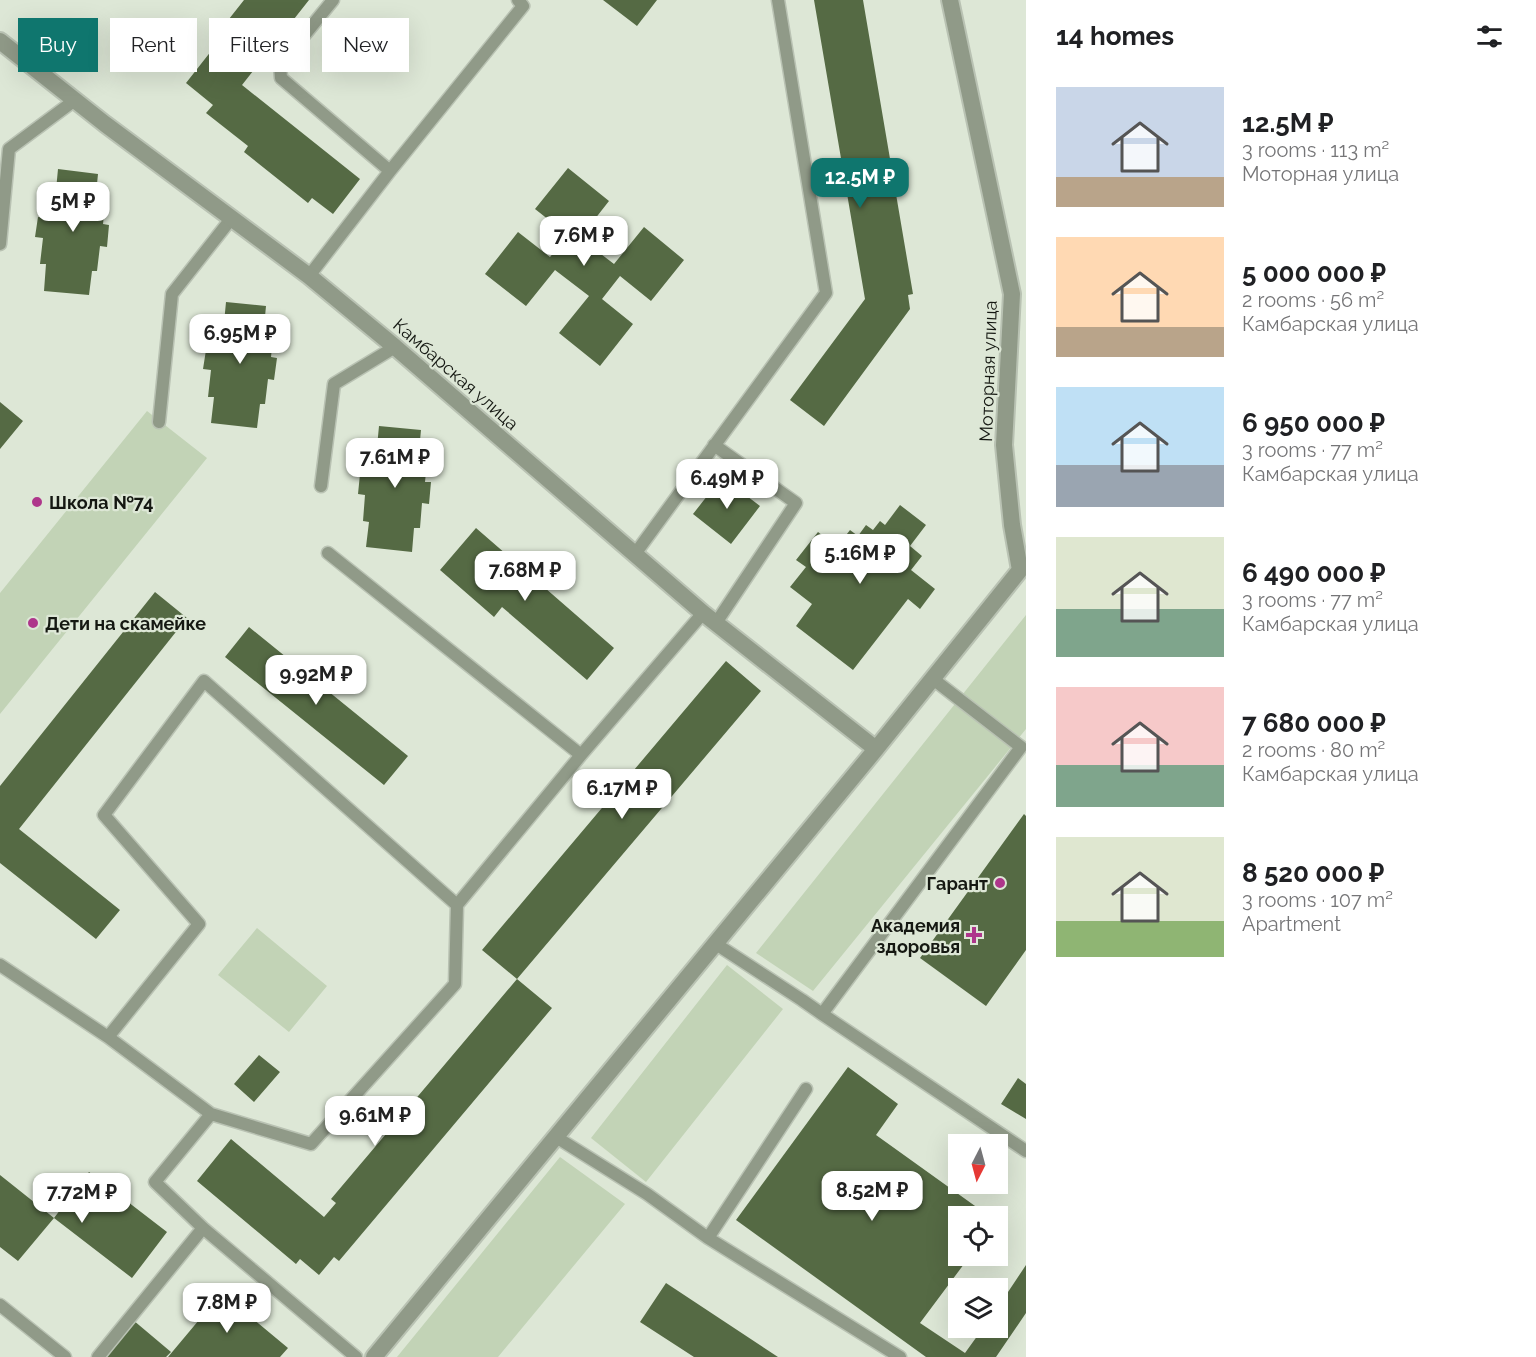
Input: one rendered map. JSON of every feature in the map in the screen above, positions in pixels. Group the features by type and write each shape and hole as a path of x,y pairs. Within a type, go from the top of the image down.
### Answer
{"street":[{"name":"Моторная улица","path":"950,0 1012,294 1004,445 1012,525 1023,570"},
{"name":"Камбарская улица","path":"0,41 231,219 309,276 710,618 876,749"},
{"path":"374,1357 1023,570"}],"lane":[{"path":"333,0 280,65 281,78 390,171"},
{"path":"309,276 523,6 518,0"},
{"path":"635,554 826,293 778,0"},
{"path":"0,244 9,149 75,100"},
{"path":"159,422 172,294 231,219"},
{"path":"321,486 334,384 395,347"},
{"path":"0,964 108,1036 211,1114 311,1144 455,984 457,905 581,755 710,618 796,503 714,445"},
{"path":"328,553 581,755"},
{"path":"822,1014 1021,747 933,679"},
{"path":"108,1036 199,924 104,814 204,681 457,905"},
{"path":"716,944 1026,1150"},
{"path":"708,1238 806,1089"},
{"path":"211,1114 155,1182 203,1228 356,1357"},
{"path":"556,1137 647,1194 708,1238 900,1357"},
{"path":"98,1357 203,1228"},
{"path":"0,1305 65,1357"}],"green space":[{"path":"147,411 207,458 0,714 0,593"},
{"path":"1026,615 1026,729 813,991 756,953"},
{"path":"257,928 327,986 289,1032 218,975"},
{"path":"727,965 783,1009 646,1182 591,1138"},
{"path":"560,1157 625,1204 498,1357 397,1357"}],"building":[{"path":"244,0 309,0 295,18 230,18"},
{"path":"603,0 657,0 637,26"},
{"path":"814,0 863,0 913,294 908,295 910,309 824,426 790,400 865,299"},
{"path":"209,54 209,72 252,72 242,85 360,179 333,214 312,198 308,203 244,152 248,146 206,113 213,105 186,83 197,72"},
{"path":"568,168 609,201 580,238 614,264 644,227 684,260 651,301 620,276 602,299 633,324 600,366 559,333 589,296 555,270 526,306 485,274 518,232 550,257 568,235 535,209"},
{"path":"58,169 98,174 96,194 106,195 103,224 109,225 107,247 100,246 97,271 92,271 89,295 44,291 46,264 40,264 43,238 35,237 38,217 46,218 49,189 56,190"},
{"path":"226,302 266,306 264,327 274,328 271,357 277,358 274,380 268,379 265,404 260,404 257,428 211,423 214,397 208,397 211,370 203,369 206,350 214,351 216,322 224,323"},
{"path":"0,402 23,421 0,449"},
{"path":"379,426 421,430 419,451 428,452 425,482 431,482 429,504 422,503 420,528 414,528 412,552 366,547 369,522 363,521 365,495 358,494 360,474 368,475 371,446 377,447"},
{"path":"722,477 760,506 731,544 693,514"},
{"path":"900,505 926,525 910,546 922,556 911,570 935,589 920,609 908,599 853,670 796,626 812,604 790,587 806,567 796,560 818,532 837,547 850,530 858,536 866,525 873,530 880,521 885,525"},
{"path":"476,528 614,648 587,680 502,607 494,617 440,570"},
{"path":"155,592 187,618 19,829 120,910 96,939 0,863 0,786"},
{"path":"249,627 408,756 384,785 225,657"},
{"path":"726,661 761,691 517,979 482,950"},
{"name":"Гарант","path":"1024,814 1026,816 1026,950 986,1006 920,958"},
{"path":"517,979 552,1008 339,1261 334,1257 319,1275 300,1259 296,1264 197,1181 231,1139 324,1217 336,1203 331,1199"},
{"path":"259,1055 280,1072 254,1102 234,1084"},
{"path":"848,1067 898,1104 876,1135 948,1187 948,1194 958,1194 975,1206 948,1206 948,1266 963,1266 954,1278 948,1278 948,1285 920,1323 965,1353 976,1338 1008,1338 1008,1292 1026,1265 1026,1313 996,1357 926,1357 736,1220"},
{"path":"1018,1078 1026,1084 1026,1119 1001,1104"},
{"path":"89,1172 167,1232 132,1278 54,1218"},
{"path":"0,1175 54,1218 18,1261 0,1247"},
{"path":"666,1283 778,1357 694,1357 640,1322"},
{"path":"217,1289 288,1348 280,1357 168,1357 199,1320 194,1316"},
{"path":"133,1320 171,1352 166,1357 102,1357"}],"place":[{"name":"Школа №74","path":"37,502"},
{"name":"Дети на скамейке","path":"33,623"},
{"name":"Гарант","path":"1000,883"},
{"name":"Академия здоровья","path":"974,935"}]}
